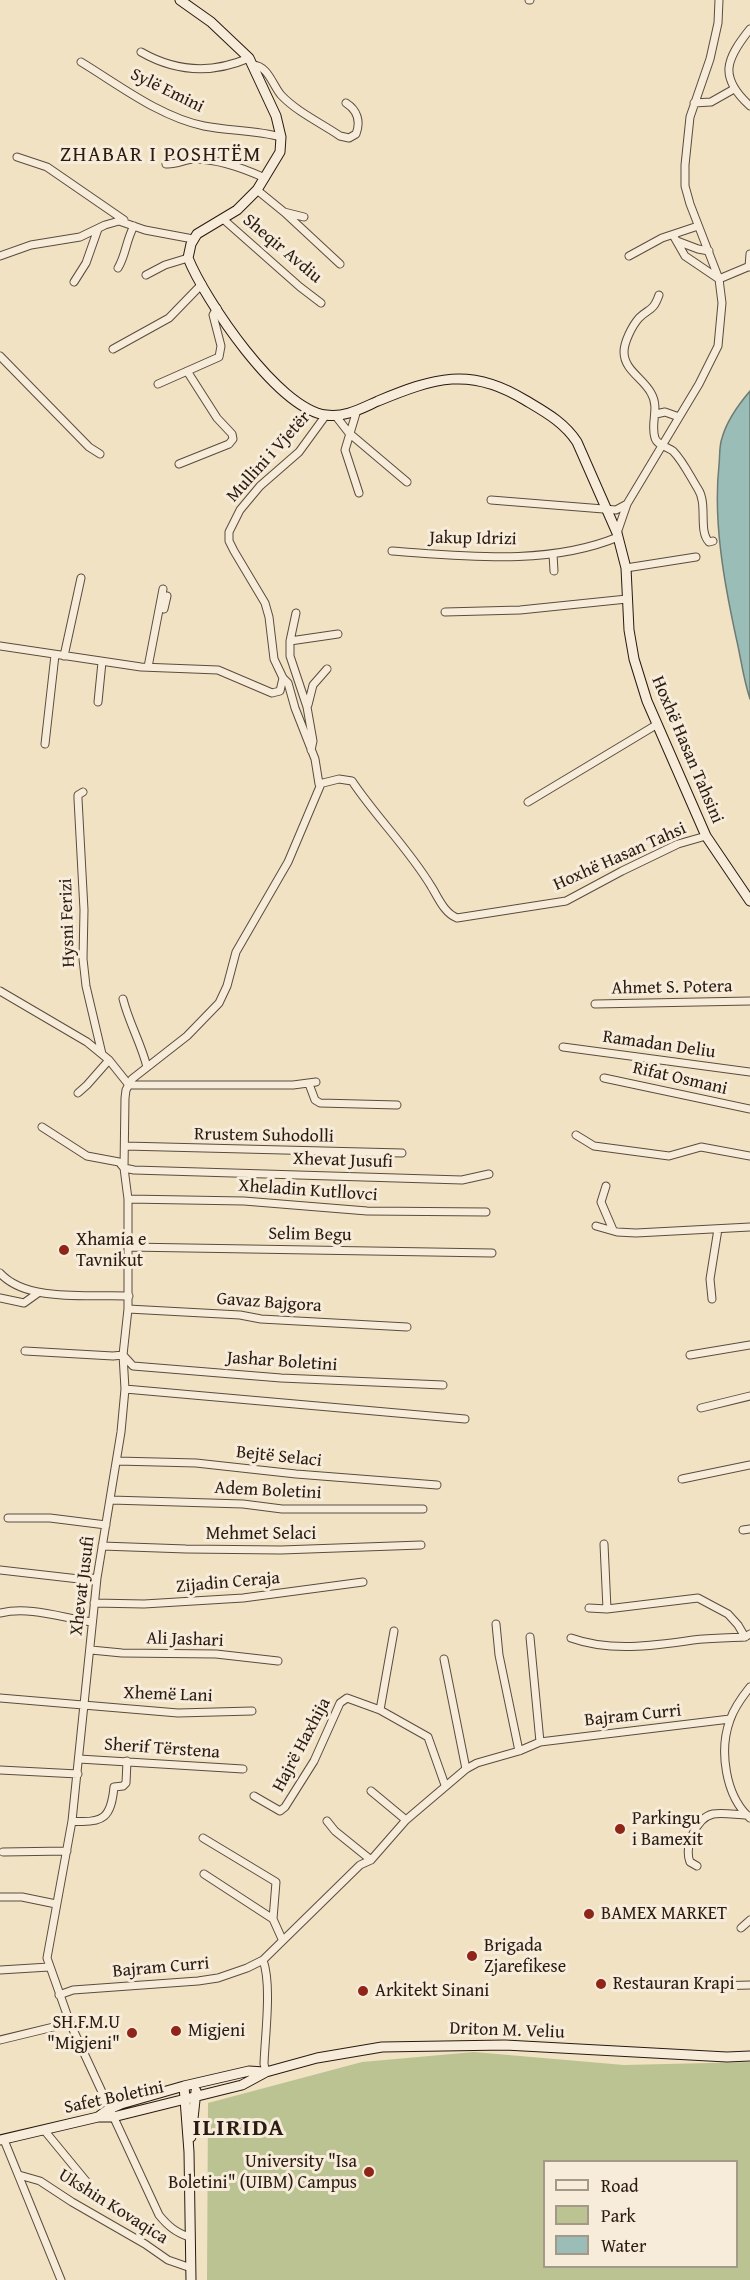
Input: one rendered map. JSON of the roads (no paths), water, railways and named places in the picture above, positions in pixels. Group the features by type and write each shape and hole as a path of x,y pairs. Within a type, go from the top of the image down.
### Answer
{"street":[{"path":"618,535 627,504 699,384 718,346 722,303 720,279 698,226 685,186 686,140 694,103 710,58 718,23 719,0"},
{"path":"188,2 212,22 251,62 264,69 281,94 291,104 340,136 349,138 356,134 359,122 354,109 346,103"},
{"path":"750,29 732,56 729,80 750,106"},
{"path":"141,52 172,66 191,70 251,62"},
{"name":"Sylë Emini","path":"81,62 157,108 183,119 203,126 281,137"},
{"path":"251,62 276,116 281,137"},
{"path":"694,103 711,102 734,89"},
{"name":"Sheqir Avdiu","path":"193,239 206,228 237,210 257,190 280,152 281,137"},
{"path":"17,157 33,161 56,172 134,226 193,239 188,258 238,342 263,372 307,408 331,415 407,482"},
{"path":"166,164 177,164 194,159 212,161 265,178"},
{"name":"Sheqir Avdiu","path":"257,190 284,212 304,217"},
{"path":"284,212 340,264"},
{"name":"Sheqir Avdiu","path":"223,219 321,303"},
{"path":"0,256 31,245 80,237 110,223 126,222"},
{"path":"118,268 126,241 134,226"},
{"path":"675,238 698,226"},
{"path":"74,282 86,262 98,229"},
{"path":"629,256 662,238 675,238 698,249 709,251"},
{"path":"675,238 686,256 720,279"},
{"path":"720,279 749,266 750,254"},
{"path":"146,275 165,265 188,258"},
{"path":"114,349 169,318 202,284"},
{"path":"659,296 654,308 639,318 634,325 625,345 624,354 629,367 652,393 656,414 655,437 677,456 699,490 705,537 709,542 713,541"},
{"path":"158,384 221,355 213,315 217,308"},
{"path":"0,356 89,447 100,454"},
{"path":"179,464 229,444 233,439 232,434 218,418 187,371"},
{"name":"Hoxhë Hasan Tahsini","path":"331,415 357,410 402,392 441,380 468,378 492,383 546,412 570,431 608,508 618,535 626,567 629,630 638,674 656,725 706,836 750,901"},
{"path":"357,410 346,442 346,457 359,493"},
{"path":"656,414 665,412 679,417"},
{"name":"Mullini i Vjetër","path":"321,784 317,782 315,759 288,683 274,659 265,603 229,541 229,532 233,521 260,486 299,452 331,415"},
{"path":"491,500 618,509 627,504"},
{"name":"Jakup Idrizi","path":"392,550 461,556 553,554 589,548 618,535"},
{"path":"553,554 554,571"},
{"path":"626,567 696,557"},
{"path":"64,656 81,578"},
{"path":"151,667 165,592"},
{"path":"445,612 520,610 627,599"},
{"name":"Mullini i Vjetër","path":"296,614 290,641 292,665 308,707 313,741 311,750"},
{"path":"290,641 338,634"},
{"path":"0,646 102,662 218,670 272,693 280,691 283,678"},
{"path":"45,744 55,655"},
{"path":"98,702 102,662"},
{"name":"Mullini i Vjetër","path":"308,707 313,685 327,669"},
{"path":"528,802 656,725"},
{"name":"Hoxhë Hasan Tahsi","path":"321,784 339,779 352,781 369,806 408,851 445,909 454,917 495,914 566,901 678,844 706,836"},
{"path":"321,784 288,862 240,943 227,986 219,1003 187,1036 132,1079 129,1085 313,1083 315,1100 320,1103 397,1105"},
{"name":"Hysni Ferizi","path":"84,792 78,795 84,909 83,959 86,986 105,1057"},
{"name":"Hysni Ferizi","path":"0,991 87,1042 105,1057 129,1085"},
{"path":"123,999 147,1067"},
{"name":"Ahmet S. Potera","path":"595,1004 750,1001"},
{"name":"Ramadan Deliu","path":"563,1047 750,1072"},
{"path":"78,1093 87,1085 105,1057"},
{"name":"Rifat Osmani","path":"604,1078 750,1109"},
{"name":"Xhevat Jusufi","path":"129,1085 125,1098 124,1168 128,1199 129,1296 123,1355 125,1389 117,1461 97,1578 72,1821 47,1958 70,2022 159,2215 167,2226 189,2237"},
{"name":"Xhevat Jusufi","path":"42,1127 87,1156 119,1162 124,1168 134,1170 462,1180 489,1174"},
{"path":"576,1135 594,1146 669,1156 701,1147 750,1156"},
{"name":"Rrustem Suhodolli","path":"125,1146 402,1153"},
{"path":"606,1186 601,1202 613,1230"},
{"name":"Xheladin Kutllovci","path":"128,1199 244,1202 367,1211 486,1212"},
{"path":"596,1226 636,1233 750,1227"},
{"path":"712,1299 710,1279 718,1229"},
{"name":"Selim Begu","path":"128,1248 492,1253"},
{"path":"0,1273 10,1281 38,1293 129,1296"},
{"path":"0,1298 24,1303 38,1293"},
{"name":"Gavaz Bajgora","path":"129,1309 407,1327"},
{"path":"690,1355 750,1345"},
{"path":"25,1351 123,1355"},
{"name":"Jashar Boletini","path":"123,1355 133,1366 281,1378 443,1385"},
{"path":"125,1389 465,1419"},
{"path":"701,1408 750,1396"},
{"name":"Bejtë Selaci","path":"117,1461 196,1463 296,1474 437,1485"},
{"path":"682,1479 750,1465"},
{"name":"Adem Boletini","path":"111,1500 243,1504 282,1509 423,1509"},
{"path":"8,1518 50,1518 106,1525"},
{"path":"604,1544 607,1609"},
{"name":"Mehmet Selaci","path":"102,1546 281,1550 421,1545"},
{"path":"0,1570 79,1579 97,1578"},
{"name":"Zijadin Ceraja","path":"94,1603 144,1604 243,1598 363,1582"},
{"path":"589,1608 607,1609 698,1598 728,1614 747,1635"},
{"path":"0,1613 42,1612 92,1622"},
{"path":"496,1624 499,1655 519,1751"},
{"path":"380,1710 394,1631"},
{"path":"571,1638 596,1644 647,1647 747,1635"},
{"path":"530,1637 540,1742"},
{"name":"Ali Jashari","path":"91,1650 122,1653 216,1654 278,1661"},
{"path":"444,1659 466,1769"},
{"path":"748,1817 733,1792 726,1770 725,1750 730,1719 750,1687"},
{"name":"Xhemë Lani","path":"0,1698 178,1713 252,1711"},
{"name":"Hajrë Haxhija","path":"254,1796 279,1811 285,1807 314,1761 342,1700 354,1699 380,1710 428,1737 446,1785"},
{"name":"Bajram Curri","path":"59,1995 73,1990 218,1978 263,1960 360,1865 370,1860 406,1821 446,1785 477,1763 519,1751 540,1742 730,1719"},
{"name":"Sherif Tërstena","path":"79,1758 243,1769"},
{"path":"72,1821 99,1819 112,1809 114,1787 123,1786 126,1783 127,1761"},
{"path":"0,1770 78,1774"},
{"path":"371,1791 406,1821"},
{"path":"697,1866 690,1862 687,1854 694,1832 701,1822 713,1814 748,1817"},
{"path":"327,1821 335,1831 370,1860"},
{"path":"203,1838 276,1882 273,1919"},
{"path":"3,1852 67,1851"},
{"path":"204,1874 273,1919 282,1939"},
{"path":"0,1896 22,1897 56,1904"},
{"path":"741,1928 750,1920"},
{"path":"263,1960 266,1976 264,2064 266,2072"},
{"path":"0,1970 49,1967"},
{"path":"716,1986 750,1985"},
{"path":"0,2040 70,2022"},
{"name":"Driton M. Veliu","path":"191,2098 242,2085 266,2072 317,2058 382,2047 505,2045 727,2057 750,2056"},
{"name":"Driton M. Veliu","path":"190,2085 249,2071 266,2072"},
{"name":"Safet Boletini","path":"2,2140 98,2117 190,2085"},
{"name":"Ukshin Kovaqica","path":"190,2085 191,2280"},
{"name":"Safet Boletini","path":"111,2113 191,2098"},
{"name":"Safet Boletini","path":"44,2130 86,2181"},
{"path":"2,2140 19,2175 61,2280"},
{"name":"Ukshin Kovaqica","path":"19,2175 40,2181 168,2260 191,2268"}],"water":[{"path":"750,391 750,699 727,595 717,508 721,441 730,419"}],"place":[{"name":"Xhamia e Tavnikut","path":"64,1250"},
{"name":"Parkingu i Bamexit","path":"620,1829"},
{"name":"BAMEX MARKET","path":"589,1914"},
{"name":"Brigada Zjarefikese","path":"472,1956"},
{"name":"Restauran Krapi","path":"601,1984"},
{"name":"Arkitekt Sinani","path":"363,1991"},
{"name":"Migjeni","path":"176,2031"},
{"name":"SH.F.M.U \"Migjeni\"","path":"132,2033"},
{"name":"University \"Isa Boletini\" (UIBM) Campus","path":"369,2172"}],"district":[{"name":"ZHABAR I POSHTËM","path":"161,156"},
{"name":"ILIRIDA","path":"239,2129"}]}
